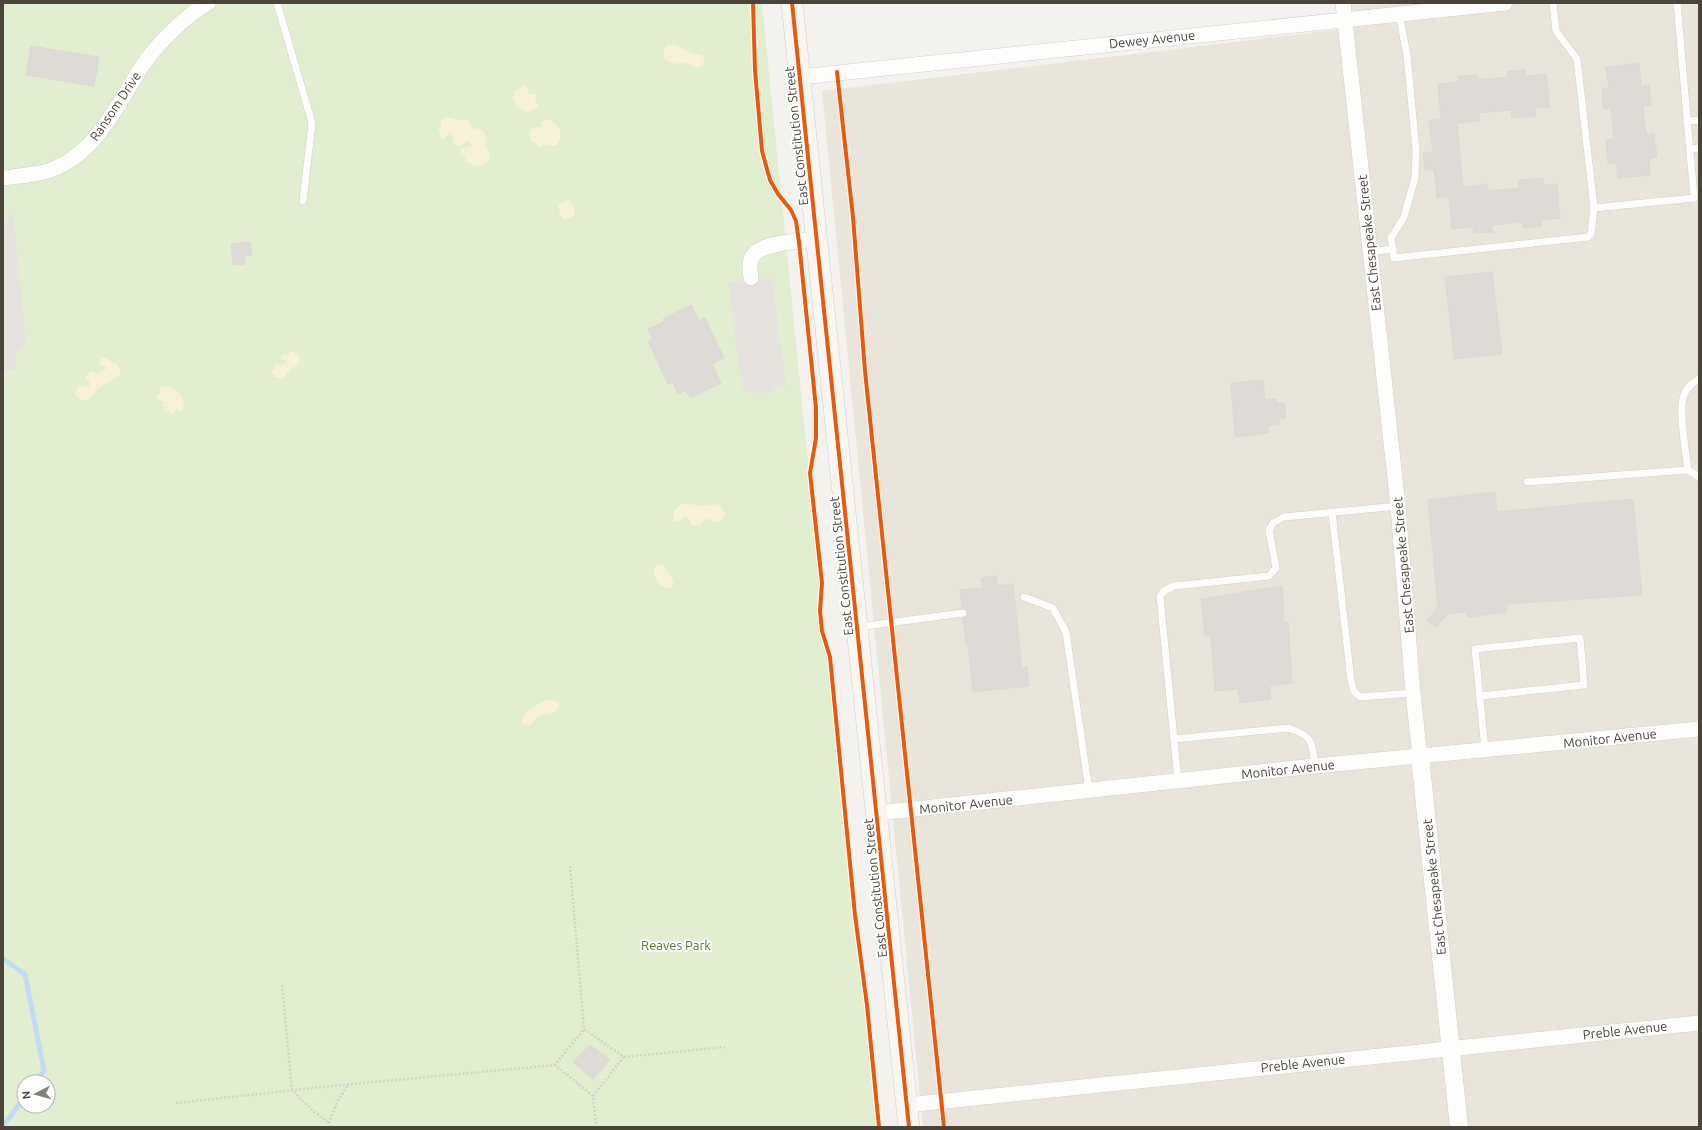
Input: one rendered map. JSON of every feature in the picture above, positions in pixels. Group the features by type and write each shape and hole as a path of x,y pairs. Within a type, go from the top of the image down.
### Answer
{"main road":[{"name":"East Constitution Street","path":"792,3 909,1127"}],"street":[{"name":"Ransom Drive","path":"3,178 48,171 67,162 86,148 103,129 148,59 171,32 208,3"},
{"name":"East Chesapeake Street","path":"1343,3 1398,506 1420,757 1459,1127"},
{"name":"Dewey Avenue","path":"800,77 1505,3"},
{"path":"751,278 750,270 752,256 759,250 767,246 817,239"},
{"name":"Monitor Avenue","path":"877,814 1315,766 1699,729"},
{"name":"Preble Avenue","path":"907,1105 1699,1023"}],"lane":[{"path":"276,3 312,123 303,201"},
{"path":"1399,14 1407,55 1416,150 1415,178 1404,217 1391,238 1394,258 1588,237 1591,234 1594,208 1577,59 1556,31 1553,3"},
{"path":"1594,208 1694,198 1677,3"},
{"path":"1687,121 1699,120"},
{"path":"1690,149 1699,148"},
{"path":"1370,252 1393,249"},
{"path":"1688,470 1682,412 1683,395 1693,382 1699,379"},
{"path":"1527,482 1688,470 1699,477"},
{"path":"1178,781 1160,596 1164,591 1174,586 1269,576 1276,568 1269,530 1273,523 1284,517 1398,506"},
{"path":"1332,512 1354,691 1360,697 1414,693"},
{"path":"1024,597 1053,608 1066,632 1089,791"},
{"path":"858,627 963,613"},
{"path":"1480,696 1584,685 1580,638 1475,649 1485,750"},
{"path":"1174,739 1288,728 1303,733 1312,745 1315,766"}],"path":[{"path":"837,72 853,217 865,371 944,1127"},
{"path":"555,1065 584,1029 570,866"},
{"path":"282,986 292,1090 311,1109 329,1123 331,1127"},
{"path":"584,1029 624,1057 725,1047"},
{"path":"596,1127 593,1096 624,1057"},
{"path":"176,1103 349,1084 555,1065 593,1096"},
{"path":"329,1123 337,1102 349,1084"}],"shaded area":[{"path":"1350,3 1699,3 1699,1127 923,1127 822,91 1352,28"},
{"path":"13,213 26,343 15,354 16,370 3,371 3,225"},
{"path":"772,278 786,386 773,388 774,392 756,394 755,391 742,392 728,283"}],"green space":[{"name":"Reaves Park","path":"3,3 762,3 804,423 879,1127 3,1127"}],"sand":[{"path":"675,44 691,53 703,55 704,64 698,68 684,63 673,64 667,62 664,57 665,47 667,45"},
{"path":"524,85 526,86 529,94 534,94 536,96 535,100 539,108 527,112 520,109 514,102 513,92"},
{"path":"448,117 458,120 467,119 472,129 479,128 484,131 487,138 485,145 490,155 486,163 478,166 472,165 465,160 466,155 462,155 460,152 462,149 472,146 468,140 460,146 454,145 452,132 447,134 444,140 441,139 438,127 441,126 442,119"},
{"path":"551,120 560,129 560,140 557,145 552,146 549,144 539,147 536,143 531,142 529,133 531,129 540,127 542,121"},
{"path":"569,200 574,205 575,214 571,218 564,220 560,214 558,206"},
{"path":"290,351 299,356 299,363 282,379 274,377 274,374 271,373 276,364 284,364 286,360 282,360 280,357 284,353 288,355"},
{"path":"102,358 108,358 113,363 116,363 120,369 120,374 98,389 89,399 85,401 78,398 74,393 79,385 85,387 90,386 90,383 85,378 90,371 98,374 101,370 106,370 106,367 99,364"},
{"path":"166,386 177,391 184,401 183,409 180,411 177,409 173,414 162,405 163,401 159,401 156,398 157,395 161,393 159,388"},
{"path":"682,503 703,506 716,504 722,507 725,514 718,521 712,522 706,518 701,525 692,526 688,517 683,517 680,521 675,521 673,518 674,511"},
{"path":"658,564 664,565 671,575 674,583 671,588 664,587 656,580 654,569"},
{"path":"549,699 559,703 559,707 555,712 538,716 530,726 523,724 522,720 524,716 531,708"}],"building":[{"path":"31,46 99,57 94,86 26,75"},
{"path":"1639,63 1641,86 1649,86 1651,106 1643,106 1646,135 1654,134 1657,157 1649,158 1650,175 1618,178 1616,163 1608,164 1606,140 1614,139 1611,108 1603,109 1602,89 1609,89 1606,67"},
{"path":"1525,70 1526,76 1546,74 1550,107 1535,108 1535,116 1512,118 1511,110 1479,113 1479,121 1457,123 1463,187 1487,184 1488,191 1520,188 1519,180 1543,178 1544,185 1557,184 1560,218 1541,220 1542,226 1523,228 1523,222 1492,225 1493,232 1474,233 1473,227 1452,229 1449,196 1437,198 1434,169 1425,170 1423,153 1433,152 1429,121 1441,119 1438,84 1458,82 1458,76 1477,75 1477,80 1508,77 1507,71"},
{"path":"250,242 252,255 244,256 245,264 233,265 231,244"},
{"path":"1492,272 1502,354 1454,359 1445,277"},
{"path":"691,305 699,321 705,318 724,358 712,364 721,383 690,398 686,390 678,394 673,382 668,384 648,341 653,338 648,329 664,322 663,319"},
{"path":"1263,380 1265,400 1276,399 1277,403 1284,403 1286,418 1278,419 1280,424 1268,426 1269,433 1235,437 1231,383"},
{"path":"1495,492 1497,512 1633,499 1642,595 1507,604 1506,612 1468,617 1466,612 1447,614 1436,628 1427,621 1438,607 1428,500"},
{"path":"996,576 997,586 1013,584 1022,668 1027,667 1029,686 973,692 968,644 966,644 963,618 966,617 968,613 967,610 962,608 960,590 982,588 981,578"},
{"path":"1282,586 1284,622 1288,622 1292,683 1269,686 1271,699 1240,703 1238,689 1215,691 1211,635 1205,636 1201,599"},
{"path":"590,1045 610,1060 593,1079 573,1062"}],"waterway":[{"path":"3,959 25,974 44,1071 42,1074"},
{"path":"3,1126 16,1109"}],"cycle path":[{"path":"753,3 755,70 762,151 770,180 778,194 791,210 796,221 799,242 816,408 816,438 810,473 822,583 820,611 822,631 830,657 855,915 867,1005 879,1127"},
{"path":"792,3 909,1127"},
{"path":"837,72 853,217 865,371 944,1127"}]}
